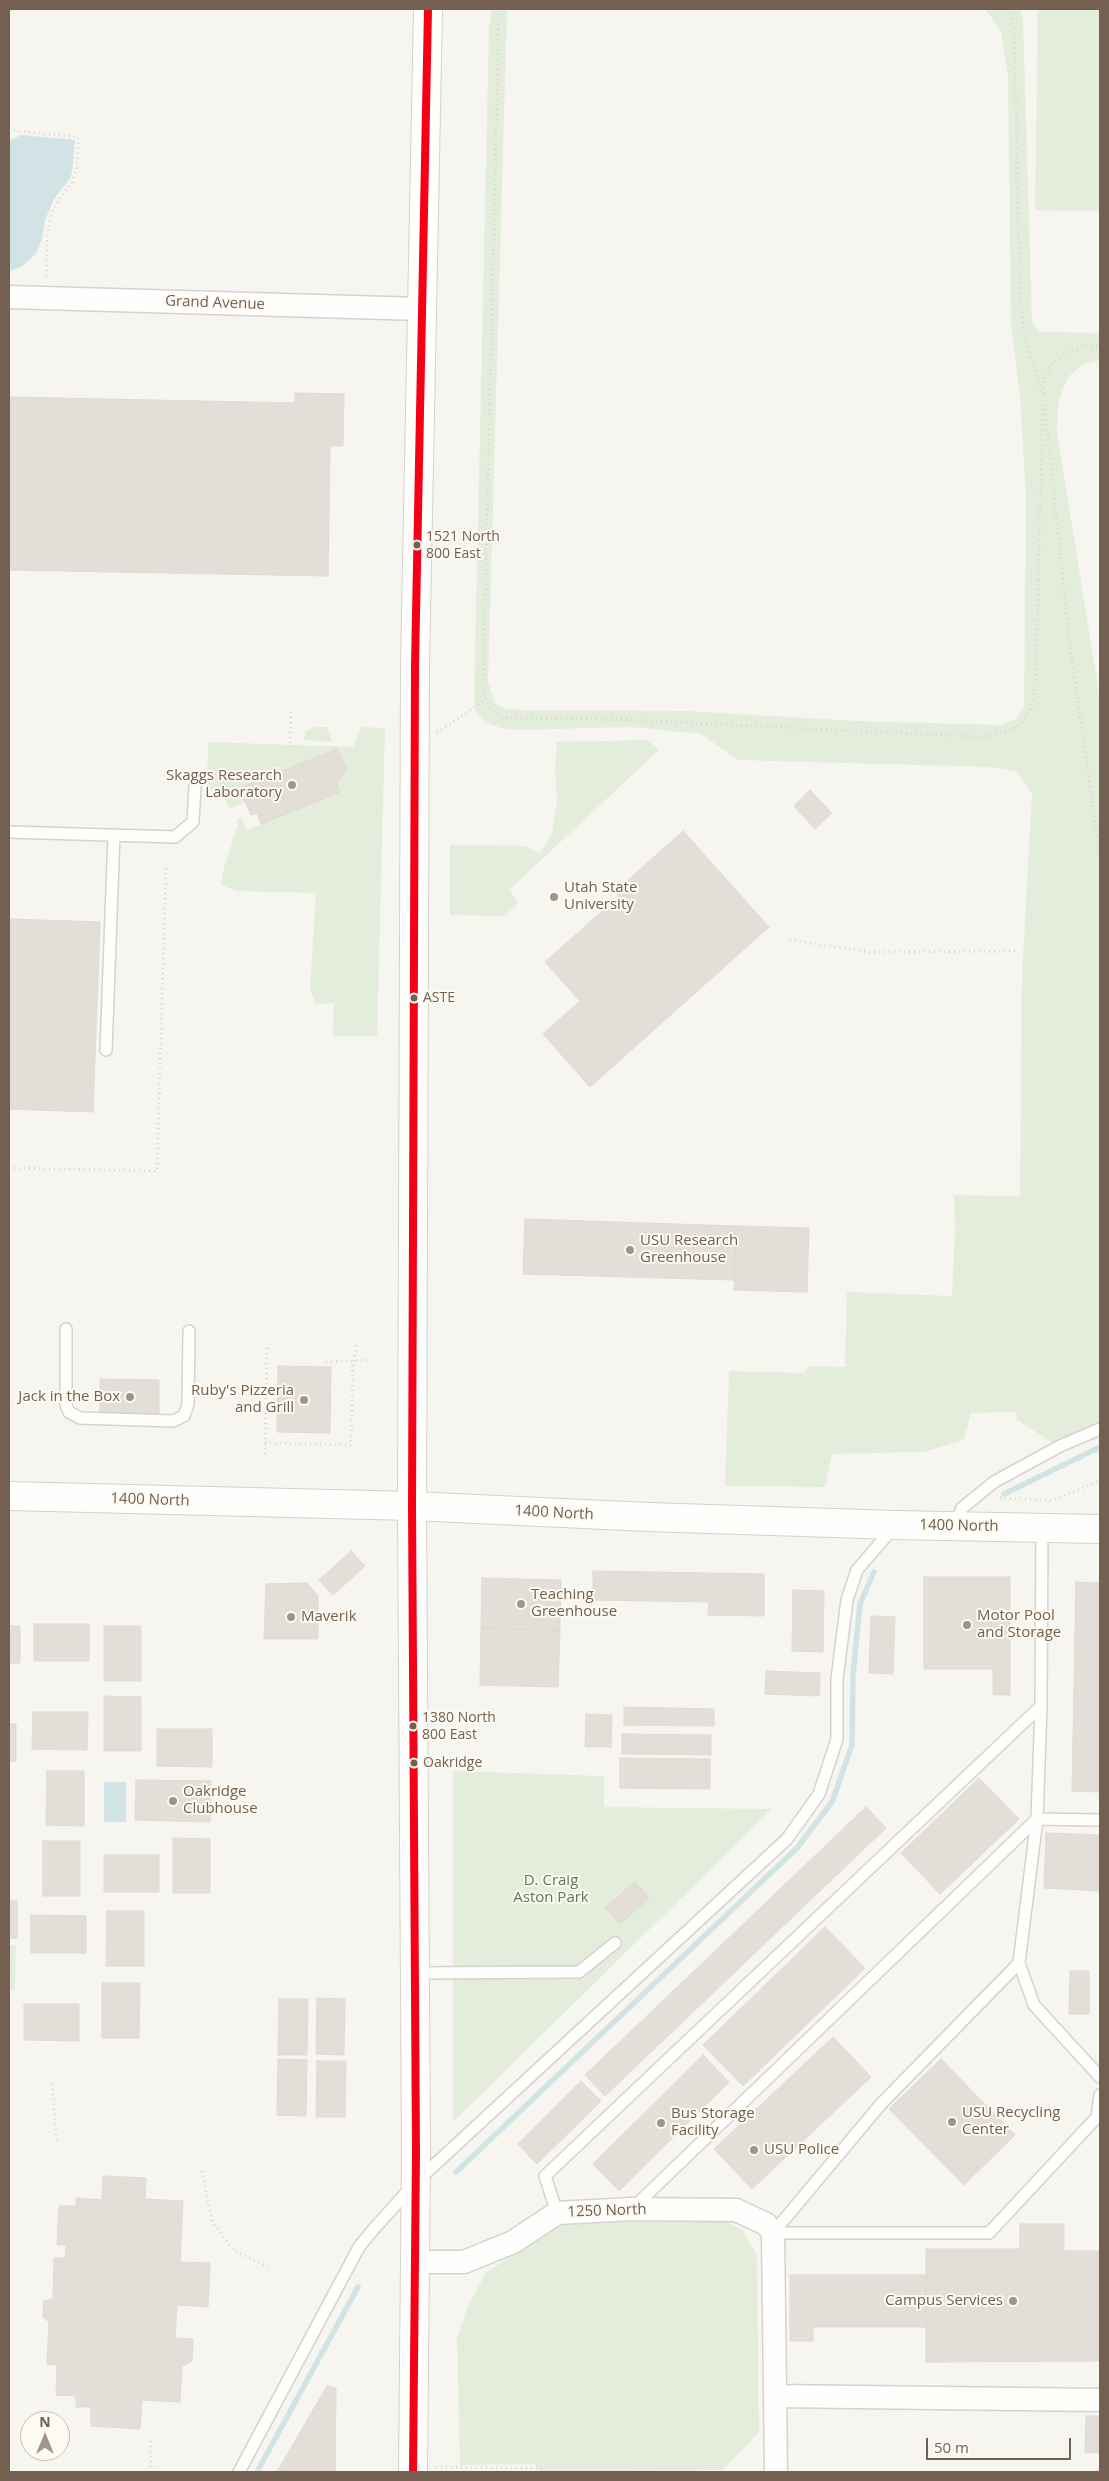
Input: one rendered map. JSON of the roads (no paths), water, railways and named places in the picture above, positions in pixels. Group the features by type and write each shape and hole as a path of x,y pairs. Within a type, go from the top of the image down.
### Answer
{"main road":[{"path":"413,2470 416,2182 412,1506 415,748 421,309 428,9"},
{"name":"1400 North","path":"9,1496 412,1506 648,1517 895,1525 1100,1529"}],"street":[{"name":"Grand Avenue","path":"9,298 421,309"},
{"name":"1250 North","path":"415,2262 464,2262 514,2242 557,2214 632,2209 736,2210 766,2224 773,2233"},
{"path":"773,2233 776,2472"},
{"path":"775,2396 1100,2400"}],"lane":[{"path":"9,832 175,837 193,822 195,787"},
{"path":"106,1050 114,835"},
{"path":"66,1329 66,1405 69,1412 80,1418 173,1421 184,1416 188,1404 189,1331"},
{"path":"956,1526 962,1508 994,1482 1060,1446 1100,1429"},
{"path":"239,2472 359,2248 416,2182 787,1839 819,1794 837,1739 837,1679 846,1600 857,1570 895,1525"},
{"path":"1042,1528 1041,1706 1037,1819 1019,1964 1034,2005 1100,2078"},
{"path":"557,2214 545,2176 1041,1706"},
{"path":"632,2209 1037,1819 1100,1820"},
{"path":"415,1973 579,1972 615,1943"},
{"path":"773,2233 881,2104 1019,1964"},
{"path":"773,2233 989,2233 1097,2117 1100,2095"}],"waterway":[{"path":"1004,1494 1100,1447"},
{"path":"456,2172 797,1848 832,1802 852,1745 853,1675 860,1604 874,1572"},
{"path":"257,2472 358,2287"}],"place":[{"name":"1521 North 800 East","path":"417,545"},
{"name":"Skaggs Research Laboratory","path":"292,785"},
{"name":"Utah State University","path":"554,897"},
{"name":"ASTE","path":"414,998"},
{"name":"USU Research Greenhouse","path":"630,1250"},
{"name":"Jack in the Box","path":"130,1397"},
{"name":"Ruby's Pizzeria and Grill","path":"304,1400"},
{"name":"Teaching Greenhouse","path":"521,1604"},
{"name":"Maverik","path":"291,1617"},
{"name":"Motor Pool and Storage","path":"967,1625"},
{"name":"1380 North 800 East","path":"413,1726"},
{"name":"Oakridge","path":"414,1763"},
{"name":"Oakridge Clubhouse","path":"173,1801"},
{"name":"USU Recycling Center","path":"952,2122"},
{"name":"Bus Storage Facility","path":"661,2123"},
{"name":"USU Police","path":"754,2150"},
{"name":"Campus Services","path":"1013,2301"}],"park label":[{"name":"D. Craig Aston Park","path":"551,1890"}]}
